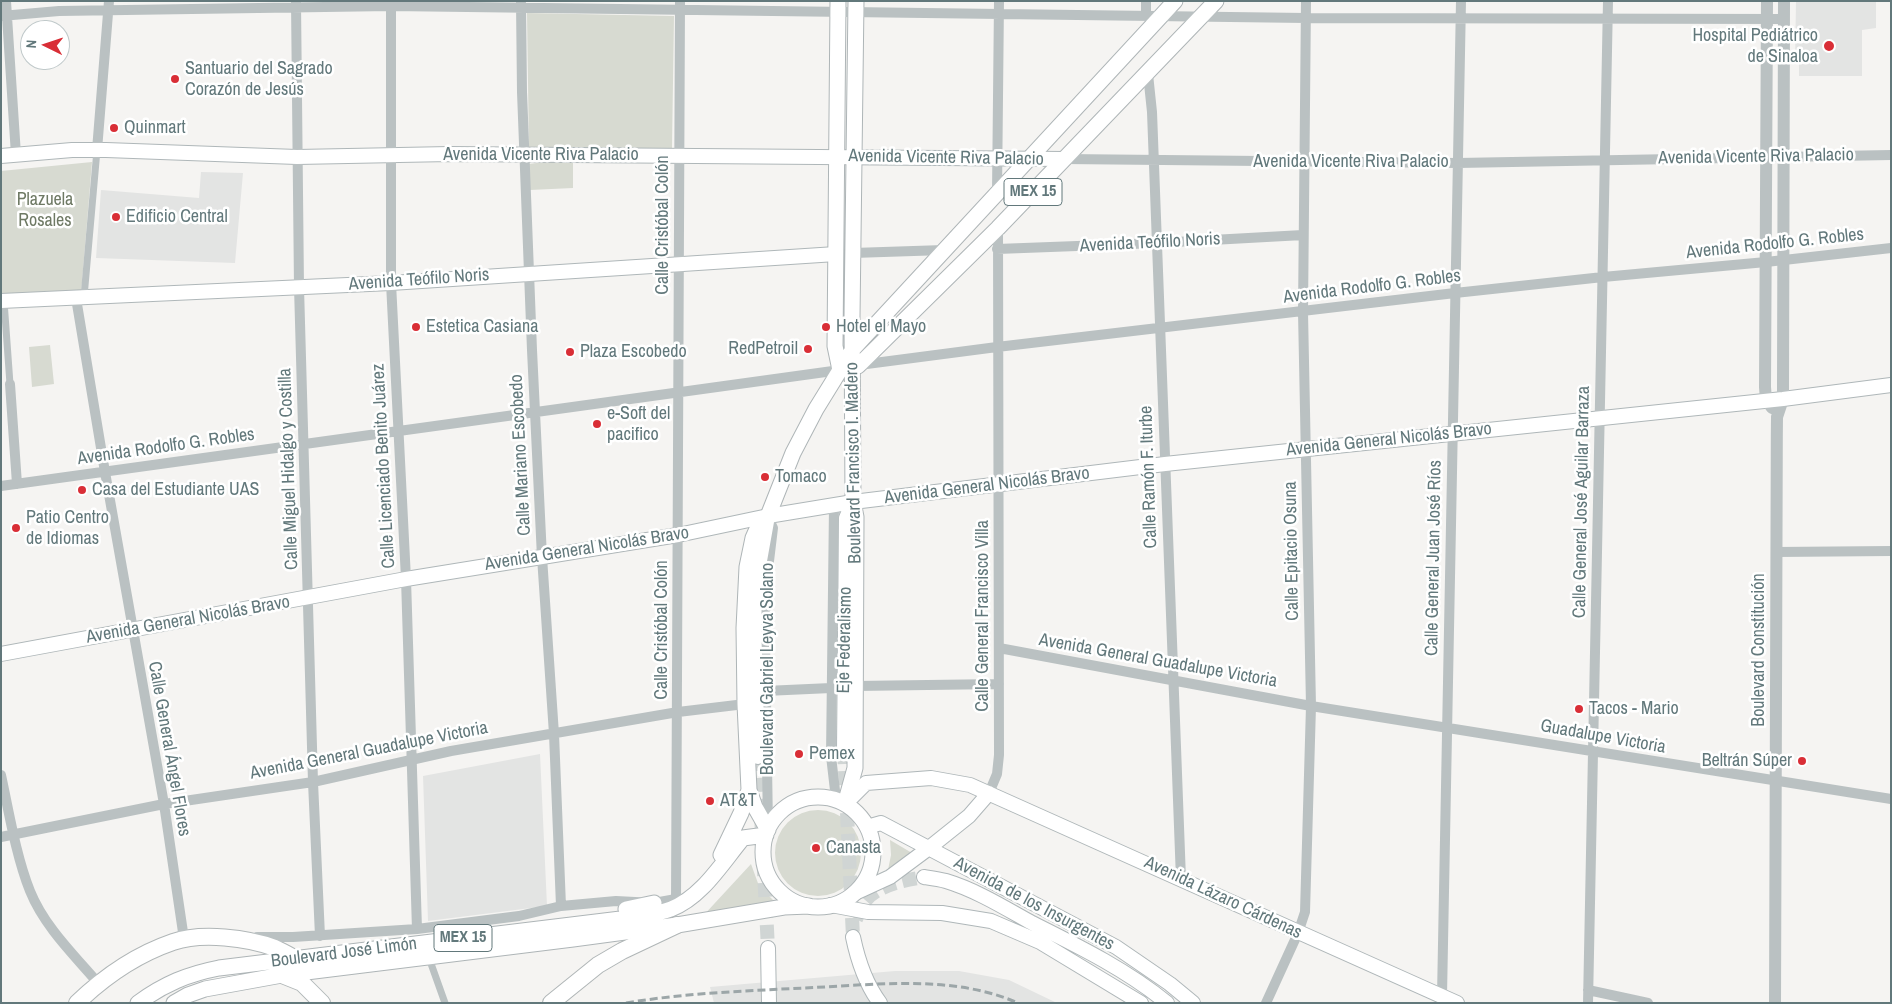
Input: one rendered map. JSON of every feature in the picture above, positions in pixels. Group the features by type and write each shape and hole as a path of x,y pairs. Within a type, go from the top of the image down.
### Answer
{"highway":[{"path":"551,1003 598,966 622,951 677,924"},
{"path":"77,1003 98,984 146,953 186,939 242,940 277,949 296,959"},
{"path":"282,975 302,983 322,1003"}],"main road":[{"name":"Boulevard Gabriel Leyva Solano","path":"850,368 853,349 1028,159 1153,16 1175,1"},
{"name":"Boulevard Gabriel Leyva Solano","path":"767,832 749,790 744,628 747,567 753,538 757,529 768,516 793,453 816,409 850,368 998,228 1148,74 1216,1"},
{"name":"Boulevard Francisco I. Madero","path":"838,7 835,346 850,368 856,517 855,768 842,802"},
{"name":"Boulevard Francisco I. Madero","path":"853,349 855,7"},
{"name":"Avenida Vicente Riva Palacio","path":"1,156 72,150 97,150 297,156 524,155 1064,159"},
{"name":"Avenida Teófilo Noris","path":"2,301 391,283 529,272 836,254"},
{"name":"Avenida General Nicolás Bravo","path":"1,654 406,579 678,535 768,516 854,502 1165,464 1783,399 1891,385"},
{"name":"Eje Federalismo","path":"844,750 846,518 854,502"},
{"path":"758,758 754,622 756,583 768,516"},
{"name":"Avenida Lázaro Cárdenas","path":"842,802 866,783 931,778 955,781 989,793 1457,1003"},
{"path":"710,877 726,846 749,790"},
{"path":"853,894 865,880 872,863 872,845 867,827 858,814 842,802 820,796 805,798 791,804 779,813 767,832 763,850 765,866 771,881 781,893 794,901 809,906 831,905 843,901 853,894 890,877 969,816 989,793"},
{"name":"Avenida de los Insurgentes","path":"867,827 880,823 1116,947 1170,984 1193,1003"},
{"name":"Boulevard José Limón","path":"138,1003 176,980 195,972 658,913 684,903 696,894 743,838 767,832"},
{"path":"924,877 946,881 971,891 1047,930 1102,960 1167,1003"},
{"path":"513,932 549,919 611,912 654,902"},
{"name":"Avenida de los Insurgentes","path":"831,905 868,912 942,913 990,921 1040,942 1141,1003"},
{"name":"Boulevard José Limón","path":"174,1003 188,995 205,989 282,975 429,958 677,924 784,907 809,906"},
{"path":"854,937 858,960 863,974 880,1003"},
{"path":"768,948 769,1003"}],"street":[{"path":"6,1 4,16 16,155"},
{"path":"997,193 999,1"},
{"path":"1146,1 1153,16"},
{"name":"Calle Epitacio Osuna","path":"1266,1003 1298,933 1305,912 1311,706 1303,312 1306,1"},
{"name":"Calle General Juan José Ríos","path":"1442,996 1461,1"},
{"name":"Calle General José Aguilar Barraza","path":"1588,1003 1608,1"},
{"path":"1767,1 1766,400 1777,417"},
{"name":"Boulevard Constitución","path":"1775,1003 1777,417 1783,399 1784,1"},
{"path":"4,16 108,6 391,3 855,7 999,14 1201,17 1608,20 1784,19"},
{"name":"Calle Licenciado Benito Juárez","path":"391,3 391,283 406,579 417,929"},
{"name":"Calle Miguel Hidalgo y Costilla","path":"296,4 299,287 312,782 320,936"},
{"name":"Calle Mariano Escobedo","path":"522,5 524,155 529,272 542,557 554,734 561,906"},
{"path":"80,298 97,150 108,6"},
{"name":"Calle Cristóbal Colón","path":"676,899 680,6"},
{"name":"Calle Ramón F. Iturbe","path":"1148,74 1157,243 1181,878"},
{"name":"Avenida Vicente Riva Palacio","path":"1064,159 1458,163 1891,155"},
{"name":"Calle General Francisco Villa","path":"989,793 997,774 999,755 998,228"},
{"name":"Avenida Teófilo Noris","path":"997,249 1157,243 1303,234"},
{"name":"Avenida Rodolfo G. Robles","path":"1,486 998,347 1455,293 1891,248"},
{"path":"853,253 944,250"},
{"name":"Calle General Ángel Flores","path":"80,298 105,472 186,939"},
{"path":"2,301 17,484"},
{"name":"Boulevard Francisco I. Madero","path":"834,506 831,756 842,802"},
{"name":"Boulevard Gabriel Leyva Solano","path":"767,832 766,586 774,528 768,516"},
{"path":"1776,552 1891,551"},
{"name":"Avenida General Guadalupe Victoria","path":"999,648 1311,706"},
{"path":"856,686 999,684"},
{"path":"765,691 831,688"},
{"name":"Avenida General Guadalupe Victoria","path":"1,837 164,804 312,782 451,751 678,712 745,704"},
{"name":"Guadalupe Victoria","path":"1311,706 1891,799"},
{"path":"1,775 23,872 30,892 61,940 98,984"},
{"name":"Boulevard José Limón","path":"186,939 203,932 212,931 262,938 417,929 519,916 561,906 616,900 654,902 676,899"},
{"path":"429,958 445,1003"},
{"path":"1588,990 1648,1003"}],"shaded area":[{"name":"Hospital Pediátrico de Sinaloa","path":"1796,1 1876,1 1876,28 1862,30 1862,76 1799,76 1799,64 1795,63"},
{"name":"Edificio Central","path":"201,172 243,173 235,263 96,258 101,190 199,198"},
{"path":"540,754 547,906 428,921 423,776"},
{"path":"895,971 959,971 1009,980 1057,1003 714,1003 710,987"}],"green space":[{"path":"527,13 674,16 672,148 529,152"},
{"path":"573,158 573,188 530,190 529,164"},
{"name":"Plazuela Rosales","path":"92,162 81,294 1,298 1,171"},
{"path":"50,345 54,384 32,387 29,347"},
{"path":"810,810 826,810 835,813 849,822 858,836 861,853 858,870 849,884 835,893 826,896 810,896 794,889 782,877 775,861 775,845 782,829 794,817"},
{"path":"890,840 912,853 887,875 891,855"},
{"path":"751,864 759,886 777,904 702,917"}],"tunnel":[{"path":"844,750 853,937"},
{"path":"758,757 768,948"},
{"path":"856,919 861,907 870,895 884,887 924,877"}],"railway":[{"path":"626,1003 715,993 886,984 940,985 967,988 993,994 1018,1003"}],"place":[{"name":"Hospital Pediátrico de Sinaloa","path":"1829,46"},
{"name":"Santuario del Sagrado Corazón de Jesús","path":"175,79"},
{"name":"Quinmart","path":"114,128"},
{"name":"Edificio Central","path":"116,217"},
{"name":"Estetica Casiana","path":"416,327"},
{"name":"Hotel el Mayo","path":"826,327"},
{"name":"RedPetroil","path":"808,349"},
{"name":"Plaza Escobedo","path":"570,352"},
{"name":"e-Soft del pacifico","path":"597,424"},
{"name":"Tomaco","path":"765,477"},
{"name":"Casa del Estudiante UAS","path":"82,490"},
{"name":"Patio Centro de Idiomas","path":"16,528"},
{"name":"Tacos - Mario","path":"1579,709"},
{"name":"Pemex","path":"799,754"},
{"name":"Beltrán Súper","path":"1802,761"},
{"name":"AT&T","path":"710,801"},
{"name":"Canasta","path":"816,848"}]}
